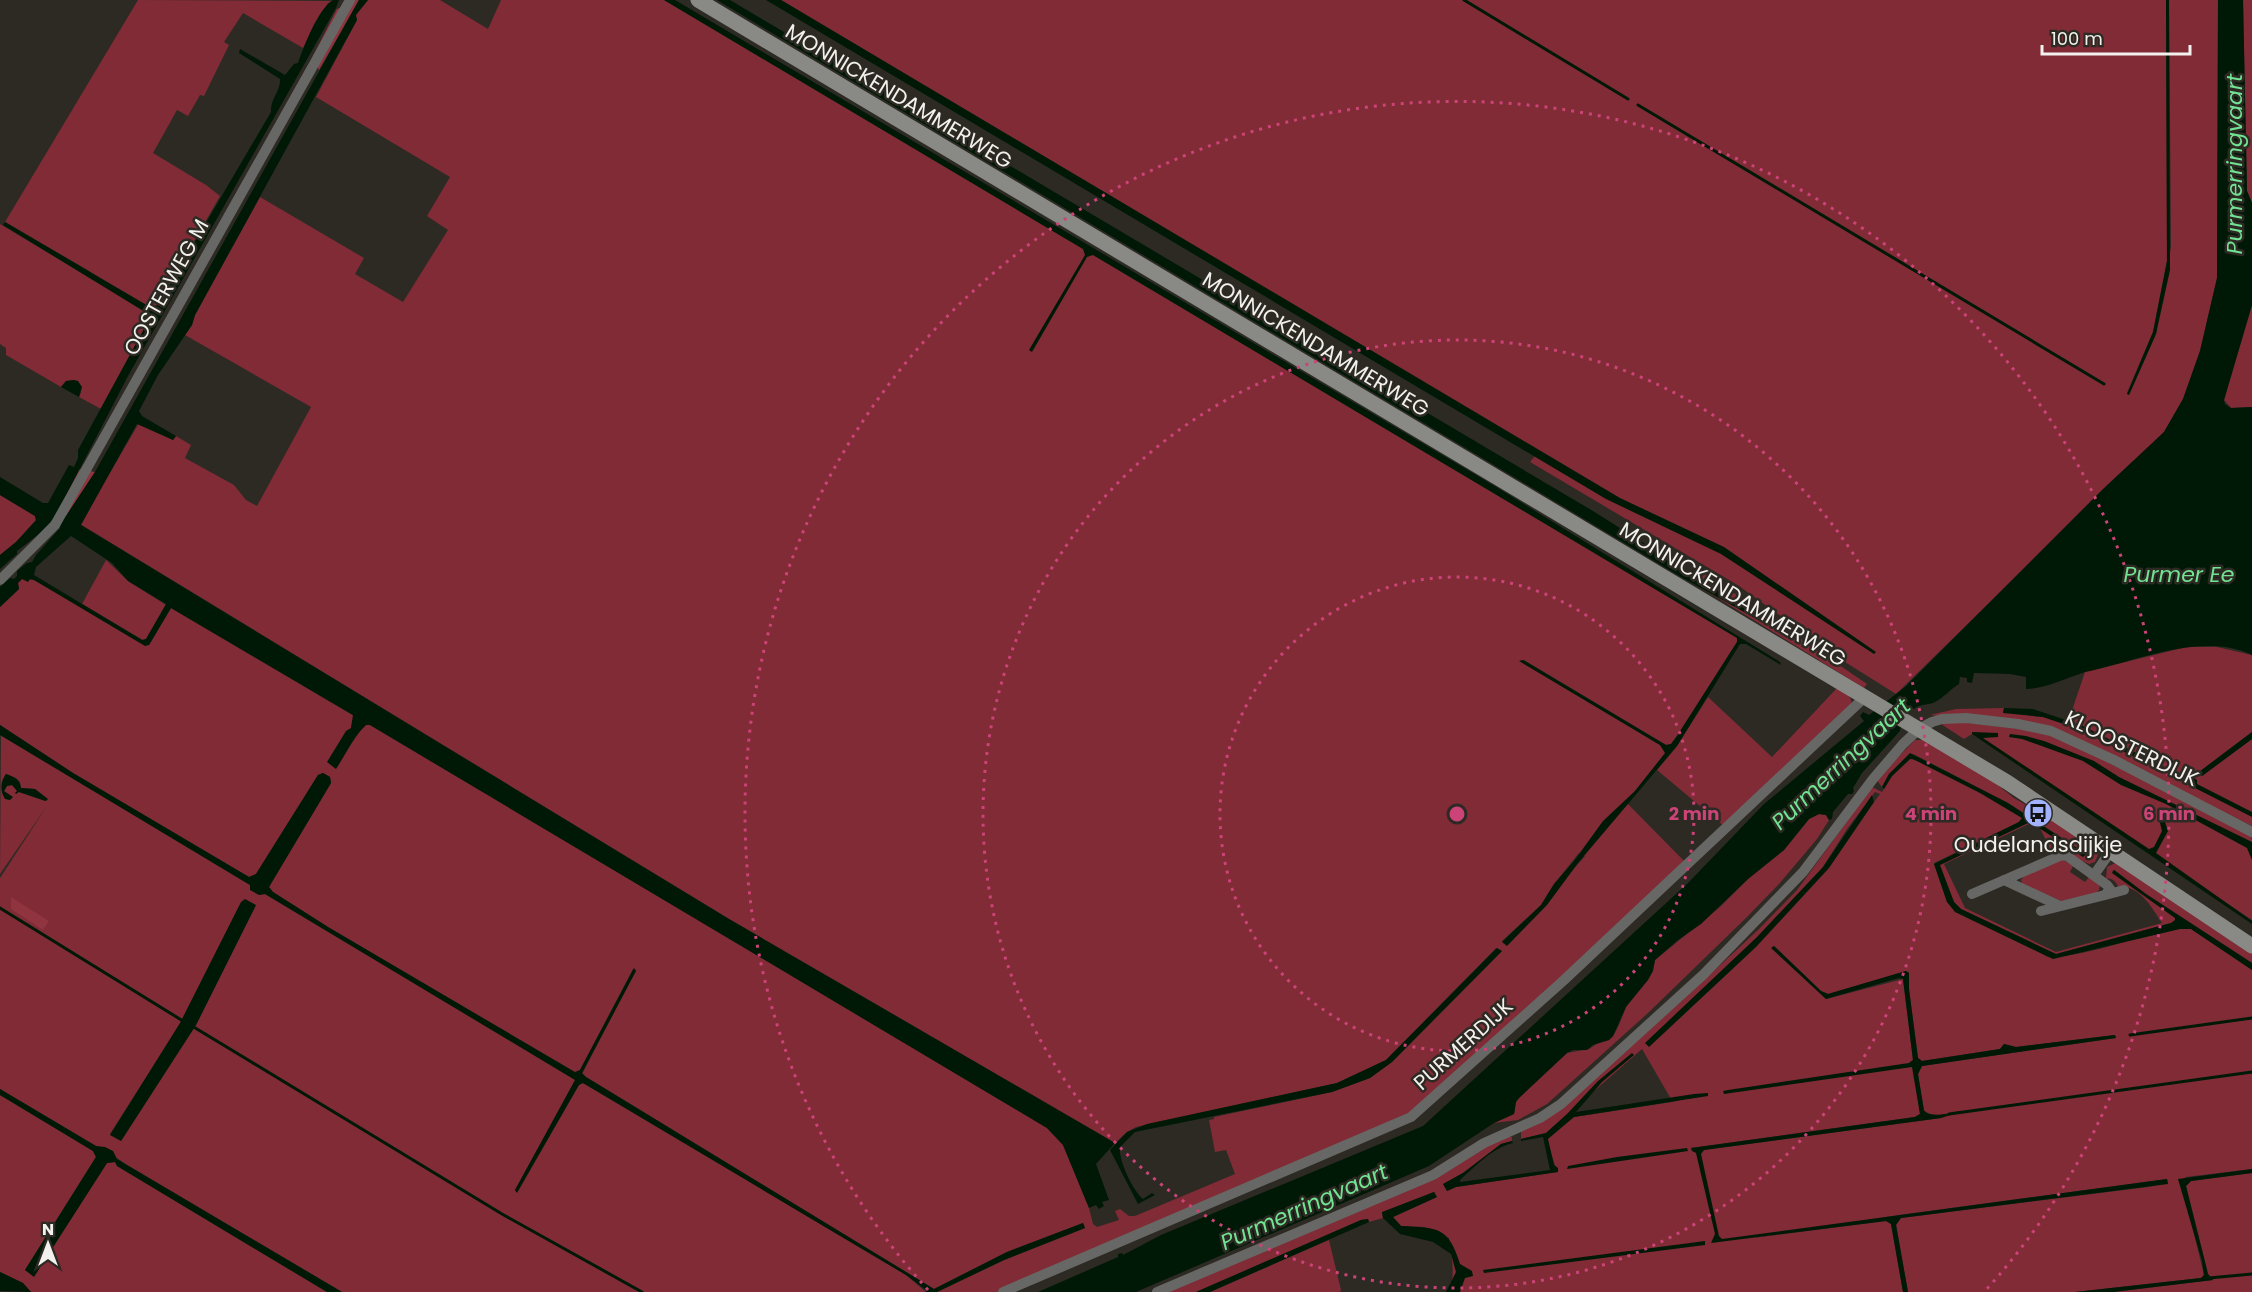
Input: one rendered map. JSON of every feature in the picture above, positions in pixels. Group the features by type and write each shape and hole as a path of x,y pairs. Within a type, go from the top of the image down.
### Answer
{"street":[{"name":"OOSTERWEG M","path":"0,580 55,525 350,0"},
{"name":"MONNICKENDAMMERWEG","path":"698,0 1341,382 1536,503 1916,727"},
{"name":"PURMERDIJK","path":"1003,1292 1411,1117 1563,981 1869,699"},
{"name":"KLOOSTERDIJK","path":"1916,727 1937,720 1956,718 2018,723 2042,728 2092,750 2252,831"},
{"path":"1157,1292 1433,1176 1484,1143 1540,1118 1562,1104 1704,974 1803,872 1873,779 1916,727 2007,782 2252,946"},
{"path":"2094,875 2111,851"},
{"path":"1972,894 2062,855 2094,875 2110,889 2105,895"},
{"path":"2004,880 2060,906"},
{"path":"2042,911 2124,890"}],"shaded area":[{"path":"138,0 333,1 328,3 303,48 243,13 224,42 229,45 204,96 200,95 188,116 177,110 153,153 220,196 101,409 79,397 81,392 74,380 66,381 61,387 6,355 6,348 0,344 0,224 135,305 89,271 5,222"},
{"path":"350,0 359,0 319,70 313,56 337,9 352,4"},
{"path":"368,0 440,0 488,29 501,0 664,0 1738,638 1677,736 1671,744 1666,745 1524,660 1520,661 1660,745 1666,753 1626,802 1686,863 1416,1110 998,1292 937,1292 1004,1260 1085,1228 1083,1223 1007,1252 934,1289 582,1074 636,970 633,969 580,1070 575,1073 273,892 269,887 331,783 330,777 323,773 318,775 256,874 249,877 73,773 0,725 0,607 19,589 18,583 22,579 34,580 149,645 171,608 354,716 351,728 358,732 366,725 370,725 1047,1128 1063,1145 1089,1208 1093,1224 1097,1227 1119,1220 1115,1211 1120,1209 1129,1216 1135,1216 1235,1174 1226,1150 1215,1152 1209,1120 1214,1117 1332,1092 1370,1078 1392,1062 1502,951 1496,948 1386,1060 1337,1083 1136,1127 1115,1143 729,919 80,524 139,423 173,440 176,436 191,445 185,458 234,485 246,500 257,506 311,407 185,335 260,197 364,258 355,274 403,302 448,230 427,216 450,177 316,97 357,20 355,15","holes":["1579,853 1585,856 1506,945 1502,941 1541,905 1554,884"]},
{"path":"781,0 2166,0 2167,261 2153,332 2127,393 2129,395 2156,334 2171,247 2169,0 2218,0 2217,278 2200,351 2183,399 2164,432 1896,694 1845,662 1739,586 1530,462 1539,451"},
{"path":"2243,0 2252,0 2252,203 2247,191"},
{"path":"2252,305 2252,407 2231,408 2224,400"},
{"path":"78,469 95,472 66,516 58,511"},
{"path":"0,495 35,516 36,521 0,555"},
{"path":"106,560 128,581 166,605 146,639 143,640 82,604"},
{"path":"1703,572 1867,684 1864,688 1695,584"},
{"path":"2186,647 2217,647 2252,655 2252,732 2199,772 2202,776 2252,739 2252,826 2054,730 1930,715 1956,709 2004,708 2003,712 2043,717 2067,725 2085,672"},
{"path":"1837,688 1850,697 1851,707 1725,827 1657,770 1677,746 1708,697 1772,757"},
{"path":"1941,720 2048,732 2252,834 2252,920 1972,734 1964,739 1941,724"},
{"path":"1,735 250,885 259,895 265,894 576,1080 515,1190 516,1192 579,1084 583,1083 906,1275 926,1292 342,1292 0,1089 0,878 47,806 0,874","holes":["6,774 16,778 21,788 35,789 47,799 45,801 19,792 12,785 7,786 4,791 8,795 2,794","256,905 196,1025 121,1141 110,1134"]},
{"path":"1915,740 1923,740 1994,782 2014,798 2066,828 2099,852 2095,862 2089,864 2060,851 2052,853 2040,828 2031,823 1944,864 1965,908 2056,952 2162,923 2139,893 2126,887 2118,887 2114,880 2106,879 2107,867 2115,863 2252,952 2252,963 2146,894 2114,870 2112,871 2176,920 2056,954 1961,909 1954,902 1939,868 1940,865 2030,822 2085,853 2008,803 1913,754 1889,774 1882,787 1876,779"},
{"path":"1910,759 1918,761 1967,785 2022,818 2019,822 1934,863 1947,902 2048,957 2083,953 2151,934 2186,928 2191,929 2252,970 2252,1169 2186,1177 2179,1182 2183,1189 2204,1275 2201,1278 2075,1292 1908,1292 1896,1224 1901,1218 2148,1187 2168,1183 2167,1179 1899,1215 1753,1238 1886,1221 1891,1224 1903,1292 1450,1292 1453,1272 1449,1238 1424,1227 1401,1226 1393,1217 1437,1197 1434,1192 1382,1213 1383,1218 1369,1222 1368,1219 1361,1220 1196,1292 1162,1292 1508,1136 1512,1137 1512,1141 1501,1144 1463,1173 1443,1184 1447,1191 1456,1187 1557,1172 1546,1137 1574,1117 1672,1102 1707,1093 1671,1099 1642,1049 1546,1133 1521,1139 1521,1131 1677,1005 1758,930 1797,890 1872,787 1882,792 1892,776","holes":["1875,792 1880,794 1821,870 1847,829","1774,946 1821,991 1828,994 1906,971 1909,973 1918,1058 1922,1061 2000,1049 2004,1044 2016,1047 2115,1035 2116,1038 1922,1066 1918,1074 1924,1110 1935,1115 1958,1112 1941,1118 1704,1150 1691,1148 1915,1117 1920,1114 1913,1067 1909,1063 1913,1060 1903,979 1826,999 1772,948"]},
{"path":"1819,814 1826,815 1829,820 1817,839 1779,884 1648,1013 1547,1104 1518,1120 1494,1123 1514,1114 1519,1098 1567,1053 1589,1049 1609,1040 1627,1005 1647,979 1655,960 1720,907 1748,879 1784,850 1809,819"},
{"path":"2062,859 2073,866 2070,872 2085,882 2089,877 2100,885 2099,890 2096,893 2061,901 2022,884 2021,880 2024,876"},
{"path":"11,897 49,921 43,930 11,909"},
{"path":"0,1095 93,1151 96,1157 25,1270 34,1276 107,1163 115,1162 117,1166 327,1292 31,1292 23,1283 0,1272"},
{"path":"2252,1173 2252,1292 2113,1292 2213,1280 2208,1274 2186,1186 2191,1181"},
{"path":"1329,1240 1340,1292 1210,1292"}],"water":[{"path":"333,0 339,0 128,376 58,511 66,516 95,472 359,0 368,0 356,15 357,20 195,315 192,325 158,375 139,411 142,416 176,436 173,440 137,424 81,525 729,919 1115,1143 1096,1164 1109,1200 1102,1202 1104,1206 1099,1209 1096,1205 1089,1208 1063,1145 1047,1128 370,725 366,725 358,734 336,769 327,762 346,731 351,728 353,715 171,608 149,645 145,646 34,580 30,579 28,582 22,579 18,583 19,589 0,607 0,587 10,578 14,579 17,571 32,562 60,528 59,524 52,520 0,569 0,555 16,542 36,520 35,516 0,495 0,477 43,503 48,503 69,465 74,467 78,458 78,450 150,318 145,312 3,225 5,222 150,307 158,305 171,291 170,284 271,112 280,79 239,53 240,49 285,75 294,64 298,63 312,28 327,5","holes":["71,536 112,563 128,581 166,604 146,639 142,640 34,575 36,567"]},
{"path":"664,0 675,0 1493,485 1780,662 1781,665 1746,644 1740,644 1677,746 1578,863 1547,905 1507,946 1502,942 1541,905 1554,884 1603,821 1635,791 1665,753 1660,745 1519,661 1523,660 1666,745 1671,744 1677,736 1737,642 1737,638 1093,255 1087,257 1032,352 1029,350 1085,255 1083,249"},
{"path":"717,0 730,0 1593,511 1759,616 1762,622 1681,577"},
{"path":"766,0 781,0 1620,498 1724,547 1876,652 1874,654 1721,554 1606,499"},
{"path":"2166,0 2169,0 2170,270 2156,334 2129,395 2127,394 2153,332 2167,261"},
{"path":"2218,0 2243,0 2247,191 2252,203 2252,305 2224,400 2225,404 2231,408 2252,407 2252,655 2232,648 2190,647 2085,672 2033,689 2026,689 2026,677 2010,674 1974,673 1972,683 1967,682 1967,678 1960,677 1959,684 1941,698 1933,703 1921,705 1908,714 1900,731 1862,773 1853,788 1854,791 1848,794 1833,812 1832,819 1829,820 1826,815 1819,814 1809,819 1784,850 1748,879 1701,924 1655,960 1648,980 1626,1007 1609,1040 1593,1045 1587,1050 1573,1050 1567,1053 1519,1098 1514,1114 1494,1123 1429,1166 1136,1292 1038,1292 1118,1257 1118,1254 1123,1255 1161,1235 1423,1126 1688,883 1764,804 1864,721 1860,716 1863,712 1869,715 1905,687 2103,489 2164,432 2183,399 2200,351 2217,278"},
{"path":"66,381 78,381 82,387 79,397 61,387"},
{"path":"2004,708 2033,709 2069,721 2067,725 2043,717 2003,713"},
{"path":"0,725 73,773 249,877 256,874 318,775 323,773 330,777 331,783 269,887 273,892 328,927 575,1072 580,1070 634,968 636,971 582,1073 934,1289 1007,1252 1083,1223 1085,1228 1004,1260 937,1292 926,1292 906,1275 583,1083 579,1085 517,1193 515,1190 575,1080 265,894 259,895 250,890 250,885 0,735"},
{"path":"2081,725 2190,780 2194,778 2197,784 2252,812 2252,817 2079,729"},
{"path":"1972,732 1998,733 1998,737 1983,738 2149,849 2154,847 2162,831 2157,811 2161,810 2168,831 2156,853 2252,921 2252,924 1972,734"},
{"path":"2252,732 2252,739 2202,776 2199,772"},
{"path":"2010,734 2044,741 2094,761 2119,777 2252,842 2252,860 2247,848 2166,804 2121,785 2083,761 2022,739 2009,737"},
{"path":"1910,753 2008,803 2086,854 2083,857 2030,822 1940,865 1954,902 1961,909 2056,954 2175,920 2112,873 2114,870 2146,894 2252,963 2252,970 2191,929 2180,929 2053,959 1955,912 1947,902 1934,864 2019,822 2022,818 1980,793 1913,759 1910,759 1892,776 1884,789 1882,787 1889,774"},
{"path":"6,774 18,780 21,788 35,789 48,799 46,801 19,792 16,794 17,791 12,785 7,786 4,791 13,797 10,800 5,799 1,786"},
{"path":"1872,795 1874,802 1829,868 1756,947 1649,1047 1645,1043 1757,937 1823,867"},
{"path":"245,899 256,905 196,1025 121,1141 110,1135 180,1023 241,902"},
{"path":"1774,946 1821,991 1828,994 1906,971 1909,973 1918,1058 1922,1061 2000,1049 2004,1044 2016,1047 2115,1035 2116,1038 1922,1066 1918,1074 1924,1111 1937,1115 1963,1111 1941,1118 1704,1150 1701,1154 1719,1236 1722,1239 2167,1179 2168,1184 1901,1218 1896,1225 1908,1292 1903,1292 1891,1224 1886,1221 1711,1243 1715,1234 1696,1153 1691,1148 1915,1117 1920,1114 1912,1067 1724,1094 1723,1091 1728,1090 1909,1063 1913,1060 1903,979 1899,978 1826,999 1771,948"},
{"path":"1497,948 1502,951 1392,1062 1370,1078 1332,1092 1135,1132 1120,1147 1121,1159 1139,1195 1143,1199 1152,1193 1155,1195 1138,1204 1110,1150 1127,1132 1147,1124 1337,1083 1386,1060"},
{"path":"1632,1053 1634,1055 1602,1082 1576,1112 1694,1094 1708,1093 1708,1096 1574,1117 1548,1139 1558,1172 1456,1187 1447,1191 1443,1184 1463,1173 1501,1144 1512,1141 1513,1143 1505,1145 1485,1158 1460,1182 1550,1170 1543,1137 1521,1141 1521,1139 1546,1133 1598,1081"},
{"path":"0,1089 96,1146 113,1151 117,1159 342,1292 327,1292 117,1166 115,1162 107,1163 34,1277 25,1270 96,1157 93,1151 0,1095"},
{"path":"1687,1148 1688,1151 1567,1169 1568,1166 1617,1157"},
{"path":"2252,1169 2252,1173 2191,1181 2186,1186 2208,1274 2213,1280 2113,1292 2075,1292 2201,1278 2204,1275 2202,1261 2178,1179"},
{"path":"1434,1192 1437,1197 1393,1217 1401,1226 1433,1229 1446,1236 1460,1264 1472,1271 1473,1276 1465,1278 1460,1292 1446,1292 1456,1272 1451,1254 1433,1242 1400,1234 1383,1218 1382,1212"},
{"path":"1368,1219 1369,1222 1210,1292 1196,1292 1361,1220"},
{"path":"1705,1241 1705,1245 1484,1273 1483,1270"},
{"path":"0,1272 23,1283 31,1292 0,1291"}],"waterway":[{"path":"1464,0 1628,99"},
{"path":"1638,105 2104,384"},
{"path":"0,908 183,1021"},
{"path":"2130,1035 2252,1018"},
{"path":"192,1026 502,1214 642,1292"},
{"path":"1949,1114 2252,1072"},
{"path":"2209,1278 2252,1274"}],"place":[{"name":"Oudelandsdijkje","path":"2038,813"}],"water label":[{"name":"Purmerringvaart","path":"2234,164"},
{"name":"Purmer Ee","path":"2179,574"},
{"name":"Purmerringvaart","path":"1841,764"},
{"name":"Purmerringvaart","path":"1304,1207"}]}
